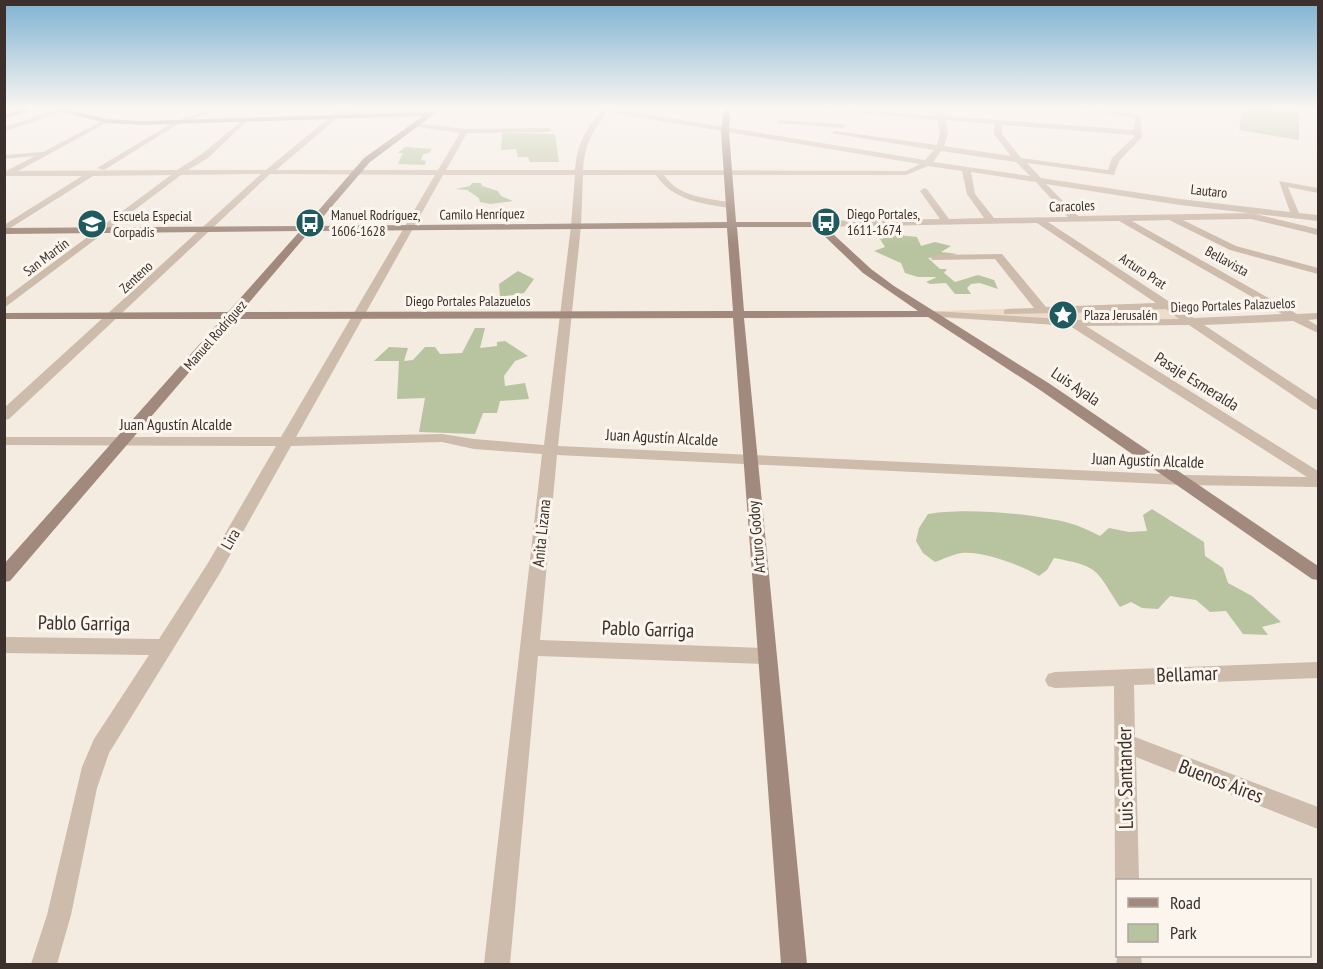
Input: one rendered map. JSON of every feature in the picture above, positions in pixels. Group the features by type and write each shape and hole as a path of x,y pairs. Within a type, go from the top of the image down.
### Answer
{"street":[{"path":"4,157 31,154"},
{"path":"5,174 41,154"},
{"path":"101,168 124,154"},
{"name":"San Martín","path":"4,305 180,172 207,154"},
{"name":"Zenteno","path":"4,416 290,154"},
{"name":"Manuel Rodríguez","path":"4,576 356,172 375,154"},
{"name":"Lira","path":"44,964 62,904 93,762 110,729 214,568 452,154"},
{"name":"Anita Lizana","path":"496,964 576,226 580,154"},
{"name":"Arturo Godoy","path":"727,154 749,459 794,964"},
{"name":"Lautaro","path":"870,154 1194,204 1318,218"},
{"path":"5,174 180,172 906,173 918,171 933,154"},
{"path":"973,154 1111,173 1115,160 1122,154"},
{"path":"1014,154 1076,220"},
{"path":"966,169 971,194 992,222"},
{"path":"4,230 92,173"},
{"path":"659,173 666,184 685,194 730,205"},
{"path":"1294,214 1282,183 1318,190"},
{"path":"924,191 946,223"},
{"path":"1169,217 1251,216 1318,232"},
{"name":"Bellavista","path":"1120,217 1318,330"},
{"name":"Caracoles","path":"816,224 1169,217 1233,248 1318,271"},
{"name":"Arturo Prat","path":"1040,221 1318,406"},
{"name":"Camilo Henríquez","path":"4,230 816,224"},
{"name":"Luis Ayala","path":"816,224 867,271 1045,387 1318,574"},
{"path":"936,258 998,256 1043,311"},
{"name":"Diego Portales Palazuelos","path":"4,316 738,316 932,314 1170,306"},
{"name":"Pasaje Esmeralda","path":"1061,310 1073,323 1318,477"},
{"name":"Diego Portales Palazuelos","path":"932,314 1073,323 1192,322 1318,316"},
{"name":"Juan Agustín Alcalde","path":"4,441 287,442 442,438 474,444 550,450 1183,480 1318,482"},
{"name":"Pablo Garriga","path":"4,645 162,647"},
{"name":"Pablo Garriga","path":"529,648 766,656"},
{"name":"Bellamar","path":"1055,680 1318,670"},
{"name":"Luis Santander","path":"1124,676 1127,879"},
{"name":"Buenos Aires","path":"1124,743 1318,818"}],"green space":[{"path":"402,154 423,154 421,160 426,161 425,165 398,164"},
{"path":"517,154 558,154 559,162 530,162 528,157 518,157"},
{"path":"472,183 481,183 482,186 498,191 501,196 513,201 490,204 480,202 479,198 467,190 455,189 470,186"},
{"path":"898,235 917,237 921,246 935,242 951,246 941,252 958,254 928,258 940,269 947,269 944,273 955,282 978,275 994,280 998,289 980,283 971,284 967,288 971,294 955,294 946,283 926,282 937,277 918,277 905,273 901,263 874,251 885,247 880,239"},
{"path":"518,271 534,279 524,293 500,297 499,284"},
{"path":"475,328 485,328 480,348 497,346 497,342 505,341 528,356 515,361 504,376 505,386 525,383 529,399 500,401 497,413 483,413 475,434 419,432 425,398 397,399 399,361 374,361 389,347 408,348 404,361 413,360 425,347 435,347 440,354 462,353"},
{"path":"1152,509 1204,542 1205,556 1223,568 1228,583 1252,596 1281,622 1262,627 1268,635 1243,634 1226,611 1210,612 1196,600 1170,596 1158,609 1142,608 1131,602 1120,607 1101,577 1089,567 1081,564 1054,558 1047,570 1039,576 1012,563 980,554 959,554 935,562 923,553 916,541 919,528 928,514 979,511 1018,514 1069,523 1100,536 1109,528 1129,532 1147,531 1143,515"}],"shaded area":[{"name":"Plaza Jerusalén","path":"1170,304 1191,319 1072,325 944,318 939,311"}],"place":[{"name":"Diego Portales, 1611-1674","path":"826,222"},
{"name":"Manuel Rodríguez, 1606-1628","path":"310,223"},
{"name":"Escuela Especial Corpadis","path":"92,224"},
{"name":"Plaza Jerusalén","path":"1063,315"}]}
